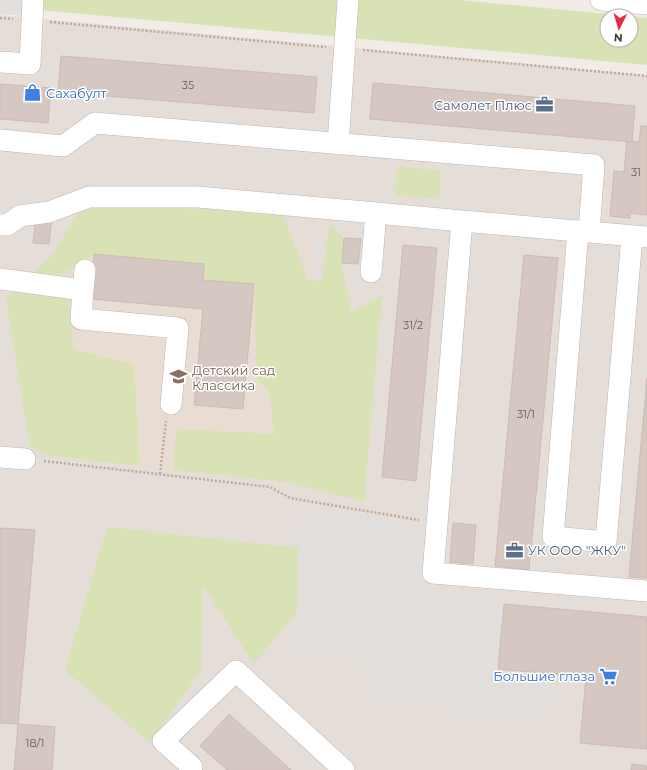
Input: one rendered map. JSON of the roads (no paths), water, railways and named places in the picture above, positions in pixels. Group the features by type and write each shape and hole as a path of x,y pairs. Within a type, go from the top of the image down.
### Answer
{"street":[{"path":"0,62 30,64 33,0"},
{"path":"338,144 348,0"},
{"path":"601,0 647,4"},
{"path":"0,140 63,146 95,123 594,165 584,231 552,537 606,542 639,237 584,231 198,197 89,197 49,212 20,216 7,225 0,225"},
{"path":"371,272 376,213"},
{"path":"462,220 433,573 647,591"},
{"path":"0,279 84,280 81,319 178,328 170,404"},
{"path":"0,456 25,459"},
{"path":"193,769 163,741 236,671 344,770"}],"place":[{"name":"Сахабулт","path":"33,93"},
{"name":"Самолет Плюс","path":"545,105"},
{"name":"Детский сад Классика","path":"179,377"},
{"name":"УК ООО \"ЖКУ\"","path":"515,550"},
{"name":"Большие глаза","path":"608,676"}]}
